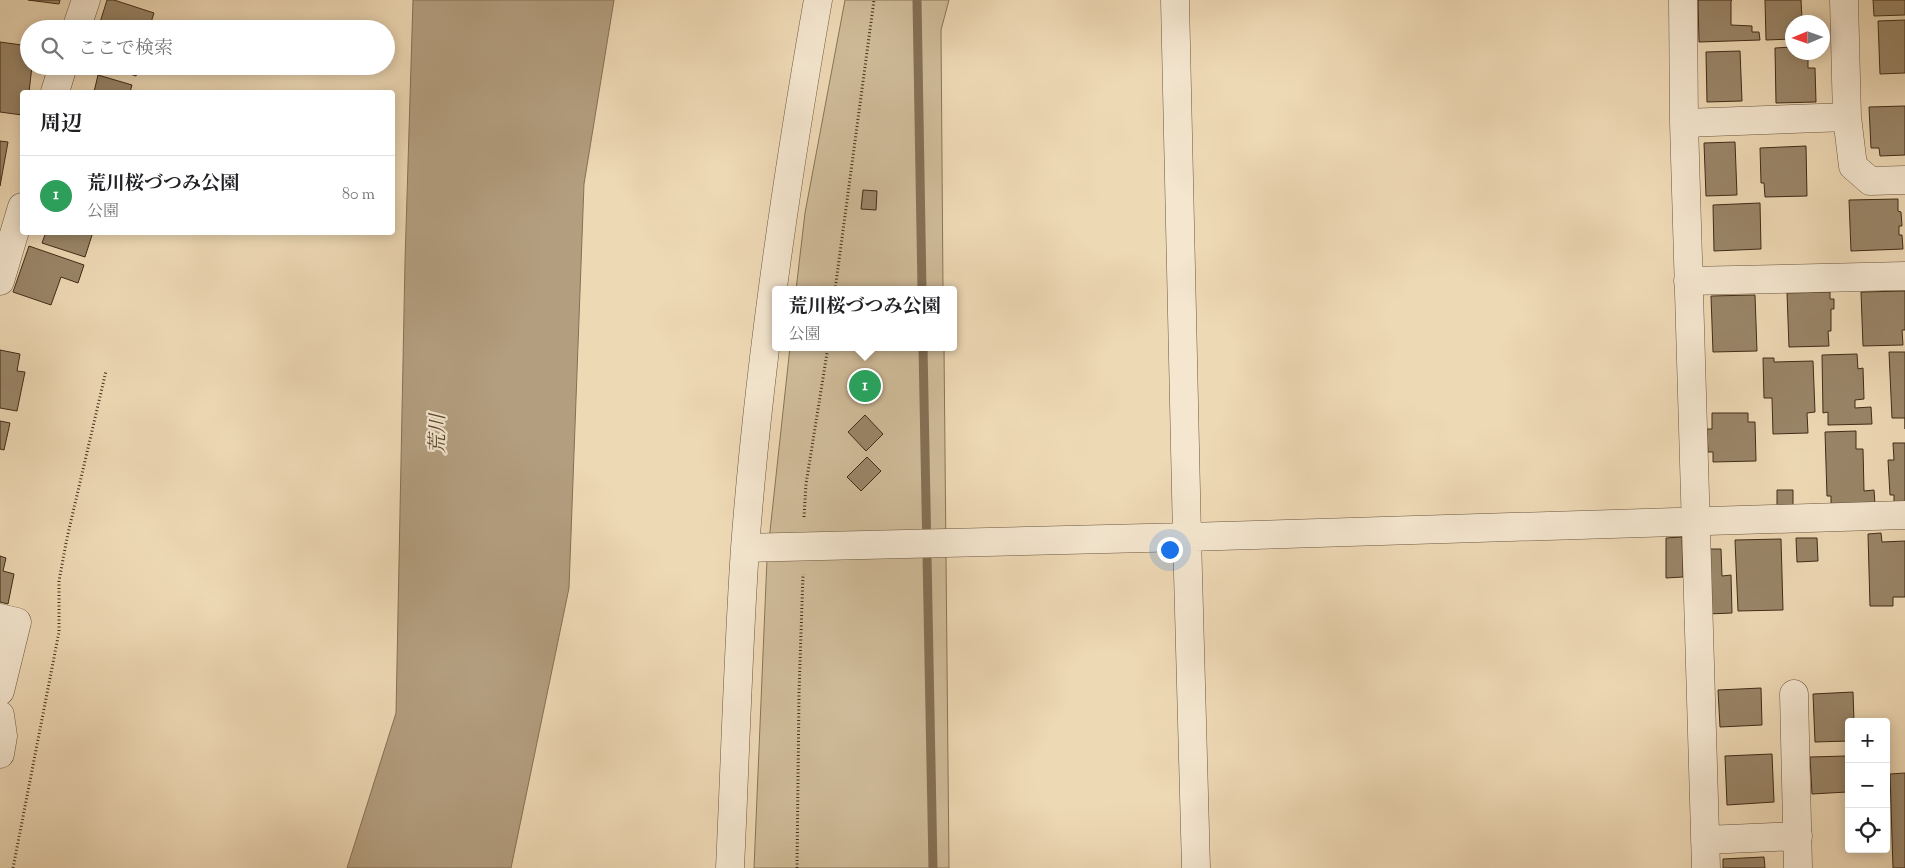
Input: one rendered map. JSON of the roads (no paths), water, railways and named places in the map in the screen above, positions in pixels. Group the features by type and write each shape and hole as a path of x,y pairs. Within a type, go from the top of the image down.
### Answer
{"street":[{"path":"79,20 86,0"},
{"path":"773,286 802,88 818,0"},
{"path":"1175,0 1196,868"},
{"path":"1682,0 1688,281 1706,868"},
{"path":"1844,0 1847,117 1853,166 1870,181 1905,180"},
{"path":"57,90 61,75"},
{"path":"1684,123 1847,117"},
{"path":"0,281 20,214"},
{"path":"1688,281 1905,276"},
{"path":"730,868 745,548 772,292"},
{"path":"745,548 1187,537 1905,515"},
{"path":"0,618 17,622 0,691"},
{"path":"1794,694 1798,868"},
{"path":"0,715 3,736 0,754"},
{"path":"1705,840 1798,836"}],"water":[{"name":"荒川","path":"413,0 614,0 584,184 569,588 511,868 347,868 396,713 405,262"}],"waterway":[{"path":"917,0 922,286"},
{"path":"923,351 933,868"}],"place":[{"name":"荒川桜づつみ公園","path":"865,386"}]}
